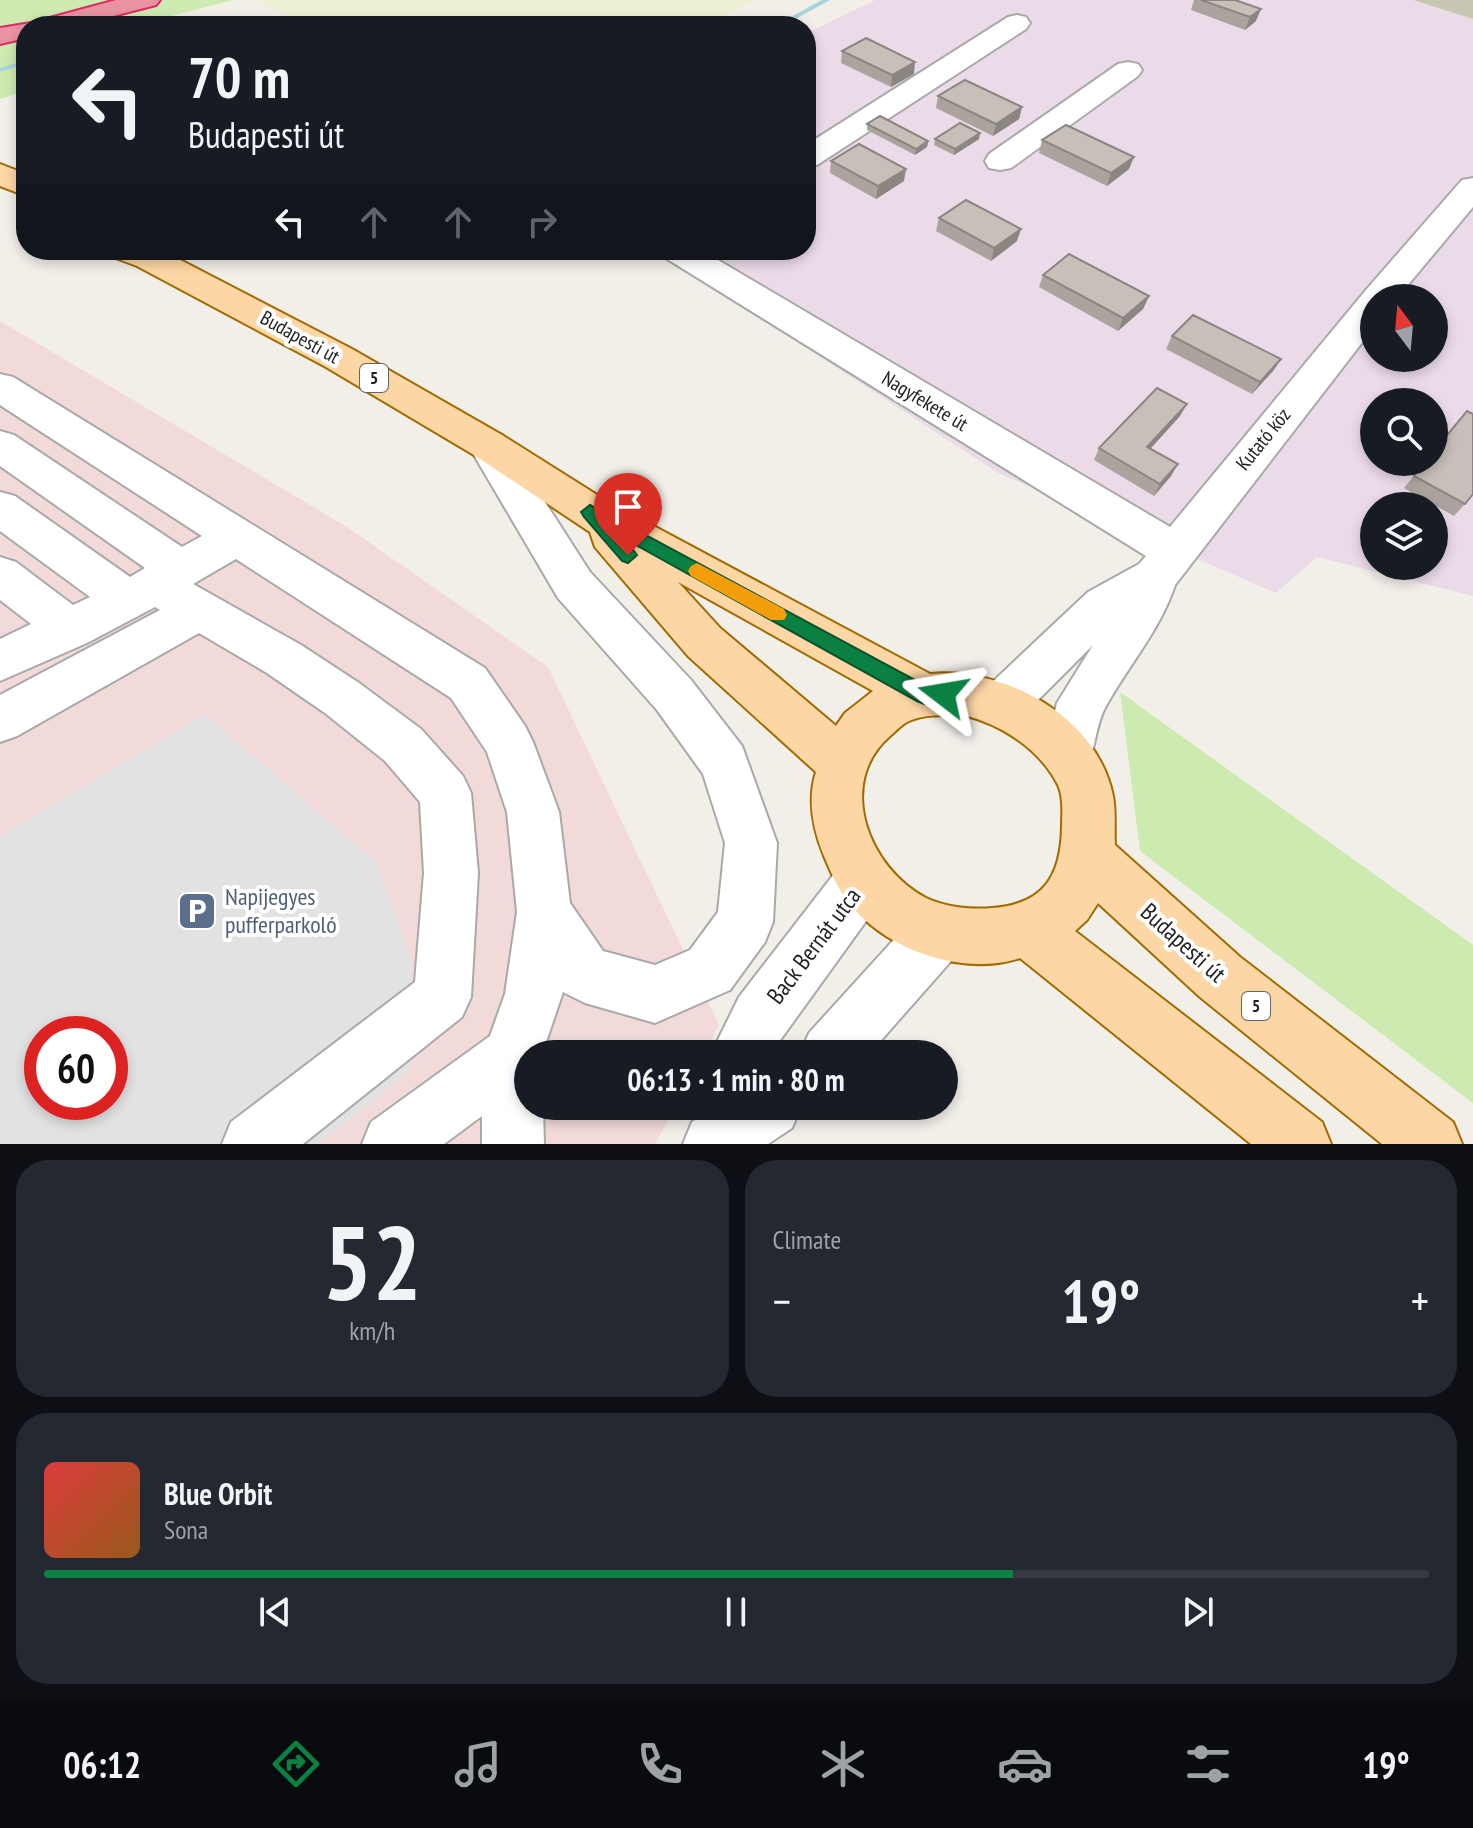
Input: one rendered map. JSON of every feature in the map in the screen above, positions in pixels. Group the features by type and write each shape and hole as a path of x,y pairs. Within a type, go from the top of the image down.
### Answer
{"highway":[{"path":"82,16 147,0"}],"main road":[{"name":"Budapesti út","path":"150,260 339,358 488,445 590,512 924,695"},
{"name":"Budapesti út","path":"590,512 704,642 841,762"},
{"name":"Budapesti út","path":"963,694 1002,704 1039,725 1068,756 1086,793 1089,858 1085,873 1062,906 1028,929 985,938 939,932 897,911 863,880 842,841 835,800 841,762 860,730 888,707 924,695 963,694"},
{"name":"Budapesti út","path":"1089,858 1220,977 1431,1144"},
{"path":"1028,929 1300,1144"}],"street":[{"path":"816,152 1017,23"},
{"path":"1000,161 1128,70"},
{"path":"1390,284 1473,187"},
{"name":"Nagyfekete út","path":"692,260 1164,564"},
{"name":"Kutató köz","path":"1068,756 1081,703 1145,606 1164,564 1360,320"},
{"path":"0,387 468,683 508,742 533,812 544,912 534,994 512,1056 513,1144"},
{"path":"488,445 574,585 674,695 724,763 751,843 745,922 710,970 655,994 585,975 544,912"},
{"path":"0,446 166,591"},
{"path":"0,508 166,591 342,698 403,745 445,793 451,873 442,997 253,1144"},
{"path":"0,720 237,537"},
{"name":"Kutató köz","path":"1002,704 1104,605 1164,564"},
{"path":"0,575 71,629"},
{"path":"4,655 166,591"},
{"name":"Back Bernát utca","path":"748,1040 760,1018 863,880"},
{"path":"843,1040 939,932"},
{"path":"393,1144 512,1056"},
{"path":"694,1144 707,1120"},
{"path":"714,1144 749,1120"}],"shaded area":[{"path":"258,0 755,0 724,16 283,16"},
{"path":"875,0 1413,0 1473,19 1473,596 1409,580 1448,580 1448,492 1360,492 1360,568 1317,557 1276,593 998,473 672,260 816,260 816,29"},
{"path":"1413,0 1473,0 1473,19"},
{"path":"0,321 347,527 548,667 719,1025 711,1040 514,1040 514,1120 668,1120 655,1144 0,1144"},
{"name":"Napijegyes pufferparkoló","path":"205,714 377,863 411,959 412,1069 319,1144 0,1144 0,836"}],"green space":[{"path":"0,0 233,0 171,16 16,16 16,94 0,99"},
{"path":"1120,692 1473,945 1473,1103 1140,851"}],"building":[{"path":"1201,0 1235,0 1261,9 1250,17"},
{"path":"866,38 915,62 892,75 842,51"},
{"path":"965,80 1022,107 996,124 938,96"},
{"path":"880,116 928,141 916,149 867,124"},
{"path":"960,123 980,133 955,149 935,139"},
{"path":"1066,125 1134,157 1111,173 1042,140"},
{"path":"859,144 906,169 878,186 831,161"},
{"path":"966,200 1021,229 994,248 939,218"},
{"path":"1069,254 1149,296 1123,318 1043,275"},
{"path":"1193,315 1281,359 1260,382 1172,336"},
{"path":"1157,388 1187,404 1147,447 1178,464 1160,484 1099,448"},
{"path":"1467,411 1473,414 1473,494 1465,504 1414,476 1448,476 1448,434"}],"waterway":[{"path":"797,16 827,0"},
{"path":"0,70 16,65"}],"slow traffic":[{"path":"697,571 778,615"}],"place":[{"name":"Napijegyes pufferparkoló","path":"197,911"}],"route":[{"path":"628,555 590,512 924,695 943,694"}]}
